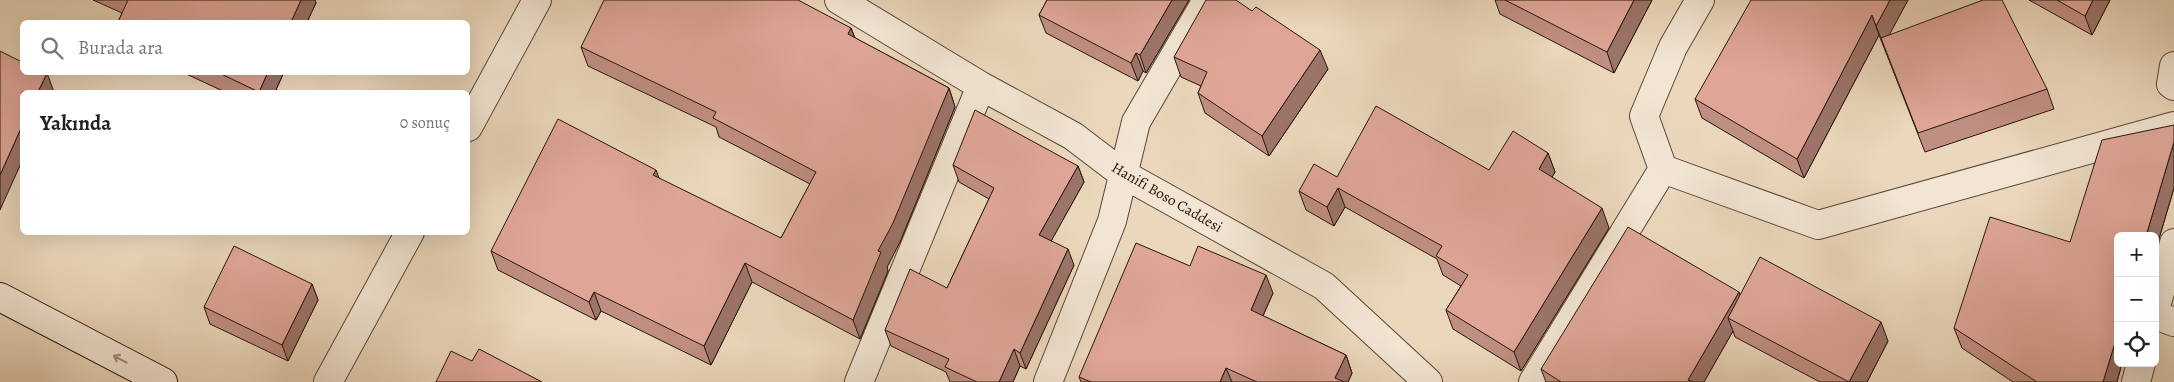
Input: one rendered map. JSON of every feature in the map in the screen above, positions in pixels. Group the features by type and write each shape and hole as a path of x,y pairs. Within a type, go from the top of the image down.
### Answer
{"street":[{"path":"470,123 537,0"},
{"name":"Hanifi Boso Caddesi","path":"839,0 981,86 1073,136 1123,174 1324,286 1428,382"},
{"path":"1048,382 1112,221 1136,122 1208,0"},
{"path":"1663,169 1644,116 1673,47 1700,0"},
{"path":"2174,66 2171,84 2174,86"},
{"path":"859,382 981,86"},
{"path":"1663,169 1818,225 2174,126"},
{"path":"1533,382 1663,169"},
{"path":"328,382 408,235"},
{"path":"2159,296 2174,243"},
{"path":"0,297 163,382"},
{"path":"2159,316 2174,322"},
{"path":"2136,382 2140,367"}],"building":[{"path":"128,0 301,0 292,20 119,20"},
{"path":"604,0 798,0 851,28 848,34 949,88 893,223 878,251 881,252 853,320 745,263 704,346 594,292 589,302 491,251 558,119 656,170 653,175 781,238 816,172 713,118 716,112 581,47"},
{"path":"1047,0 1172,0 1140,55 1136,53 1131,63 1039,15"},
{"path":"1206,0 1236,0 1252,11 1256,7 1320,50 1262,136 1198,93 1207,72 1174,57"},
{"path":"1505,0 1634,0 1607,52"},
{"path":"1751,0 1890,0 1876,26 1872,15 1797,159 1695,99"},
{"path":"1983,0 2002,0 2047,89 1918,133 1881,38"},
{"path":"2057,0 2093,0 2085,16"},
{"path":"0,51 20,61 20,75 46,75 39,90 20,90 20,130 0,175"},
{"path":"223,75 267,75 260,90 255,90"},
{"path":"1376,106 1489,170 1513,131 1548,153 1539,169 1602,208 1514,352 1446,310 1468,275 1436,256 1442,246 1338,188 1327,207 1299,191 1314,164 1337,177"},
{"path":"975,110 1078,166 1039,235 1068,249 1020,353 1014,349 999,382 977,382 945,367 949,359 885,330 910,269 947,288 994,188 953,165"},
{"path":"2174,125 2174,142 2147,232 2114,232 2114,346 2103,382 2037,382 1954,328 1990,217 2070,242 2102,140"},
{"path":"1628,227 1739,292 1688,380 1693,382 1561,382 1541,369"},
{"path":"1136,243 1190,266 1198,246 1266,275 1251,310 1346,355 1335,378 1344,382 1257,382 1226,368 1220,382 1091,382 1079,377"},
{"path":"234,246 312,284 282,345 204,307"},
{"path":"1760,257 1881,322 1849,382 1728,318"},
{"path":"479,349 542,382 436,382 451,351 472,361"}]}
